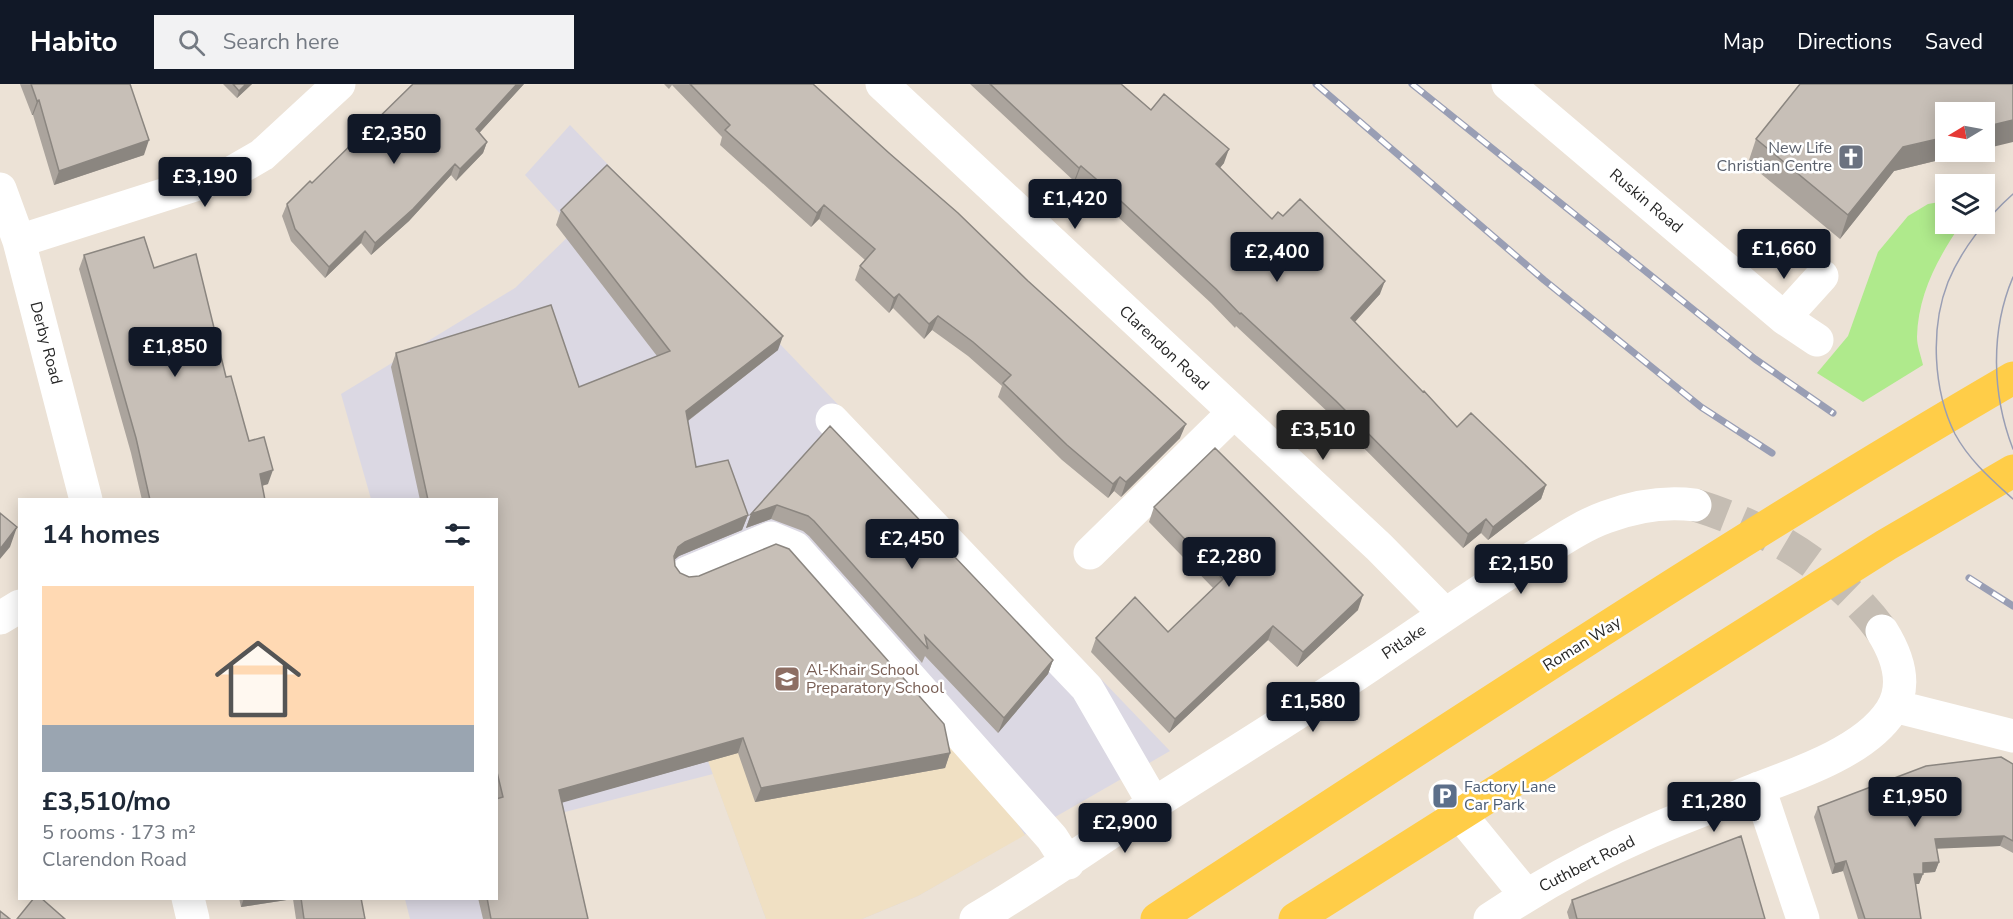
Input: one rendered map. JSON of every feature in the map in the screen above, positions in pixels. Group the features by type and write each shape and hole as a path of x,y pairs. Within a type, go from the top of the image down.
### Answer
{"main road":[{"name":"Roman Way","path":"1157,919 1420,747 1793,510 2013,378"},
{"path":"1295,919 1886,545 2013,471"}],"street":[{"path":"19,241 229,174 262,155 339,84"},
{"name":"Clarendon Road","path":"882,84 1379,547 1445,614"},
{"name":"Ruskin Road","path":"1508,84 1784,318 1817,340"},
{"name":"Derby Road","path":"0,189 19,241 85,498"},
{"path":"1784,318 1822,276"},
{"path":"1090,553 1233,413"},
{"path":"832,420 1087,688 1154,804"},
{"name":"Pitlake","path":"976,919 1257,740 1445,614 1556,544 1605,517 1631,508 1677,503 1695,505"},
{"path":"687,573 771,538 795,548 1052,838 1068,862"},
{"path":"0,618 18,607"},
{"path":"1882,631 1891,645 1900,674 1900,689 1894,706 2013,736"},
{"name":"Cuthbert Road","path":"1490,919 1526,895 1601,854 1804,771 1842,752 1874,729 1894,706"},
{"path":"1759,788 1803,919"},
{"path":"1445,796 1526,895"},
{"path":"188,900 193,919"}],"shaded area":[{"path":"570,125 1170,751 918,896 862,919 766,919 713,774 561,813 584,919 410,919 405,900 498,900 498,498 371,498 341,394 515,288 575,230 525,175"},
{"name":"Al-Khair School Preparatory School","path":"781,550 971,754 1025,835 918,896 862,919 766,919 708,761"}],"green space":[{"path":"1935,203 1935,234 1955,234 1937,263 1921,306 1917,337 1923,365 1863,402 1817,373 1848,336 1878,252 1908,216 1928,204"}],"building":[{"path":"31,84 130,84 149,140 59,171 39,100 37,101"},
{"path":"233,84 246,84 239,91"},
{"path":"413,84 517,84 476,129 487,142 460,169 455,164 413,209 375,243 365,231 329,267 295,229 287,204 310,181 312,183"},
{"path":"690,84 813,84 958,213 1028,281 1186,424 1126,482 1120,477 1113,484 1067,445 1003,383 1011,375 973,342 938,316 929,324 899,294 894,298 860,266 875,249 824,205 817,213 725,130 730,125"},
{"path":"990,84 1121,84 1151,110 1164,94 1229,149 1216,164 1272,219 1278,212 1283,216 1300,199 1385,281 1351,318 1457,427 1471,413 1546,485 1493,527 1486,519 1468,534 1336,401 1110,191 1081,166 1079,168"},
{"name":"New Life Christian Centre","path":"1800,84 2013,84 2013,120 1995,124 1995,102 1935,102 1935,140 1903,147 1848,215 1756,139"},
{"path":"607,165 783,336 686,411 696,467 728,460 748,515 678,547 674,556 675,566 680,573 689,577 699,576 776,544 789,549 944,724 950,753 761,788 743,738 559,790 588,919 491,919 487,900 498,900 498,798 503,797 498,776 498,498 428,498 396,353 551,305 579,387 670,351 561,210"},
{"path":"144,237 154,268 196,254 226,377 231,376 249,441 264,437 273,470 260,474 265,498 150,498 136,438 84,255"},
{"path":"830,426 1053,660 1004,718 925,636 928,649 808,516 777,505 751,514"},
{"path":"1215,448 1363,595 1303,652 1273,626 1175,719 1096,638 1135,597 1168,632 1223,579 1154,507"},
{"path":"0,513 17,527 0,549"},
{"path":"2001,757 2013,764 2013,841 2004,836 1935,839 1939,862 1923,863 1923,874 1914,874 1921,919 1865,919 1846,861 1835,864 1818,807 1926,766"},
{"path":"1741,836 1765,919 1577,919 1572,900"},
{"path":"32,900 43,900 65,919 17,919"},
{"path":"301,900 361,900 365,919 304,919"},
{"path":"0,911 10,919 0,919"}],"tunnel":[{"path":"1695,505 1749,526 1799,553 1843,588 1864,608 1882,631"}],"tram line":[{"path":"2013,194 1976,235 1953,270 1942,300 1937,339 1938,379 1955,434 1974,461 2013,499"},
{"path":"2013,277 2000,319 1996,363 2001,407 2013,449"}],"railway":[{"path":"1316,84 1544,280 1701,407 1772,453"},
{"path":"1412,84 1755,359 1833,413"},
{"path":"1969,578 2013,606"}],"place":[{"name":"New Life Christian Centre","path":"1851,157"},
{"name":"Al-Khair School Preparatory School","path":"787,679"},
{"name":"Factory Lane Car Park","path":"1445,796"}]}
